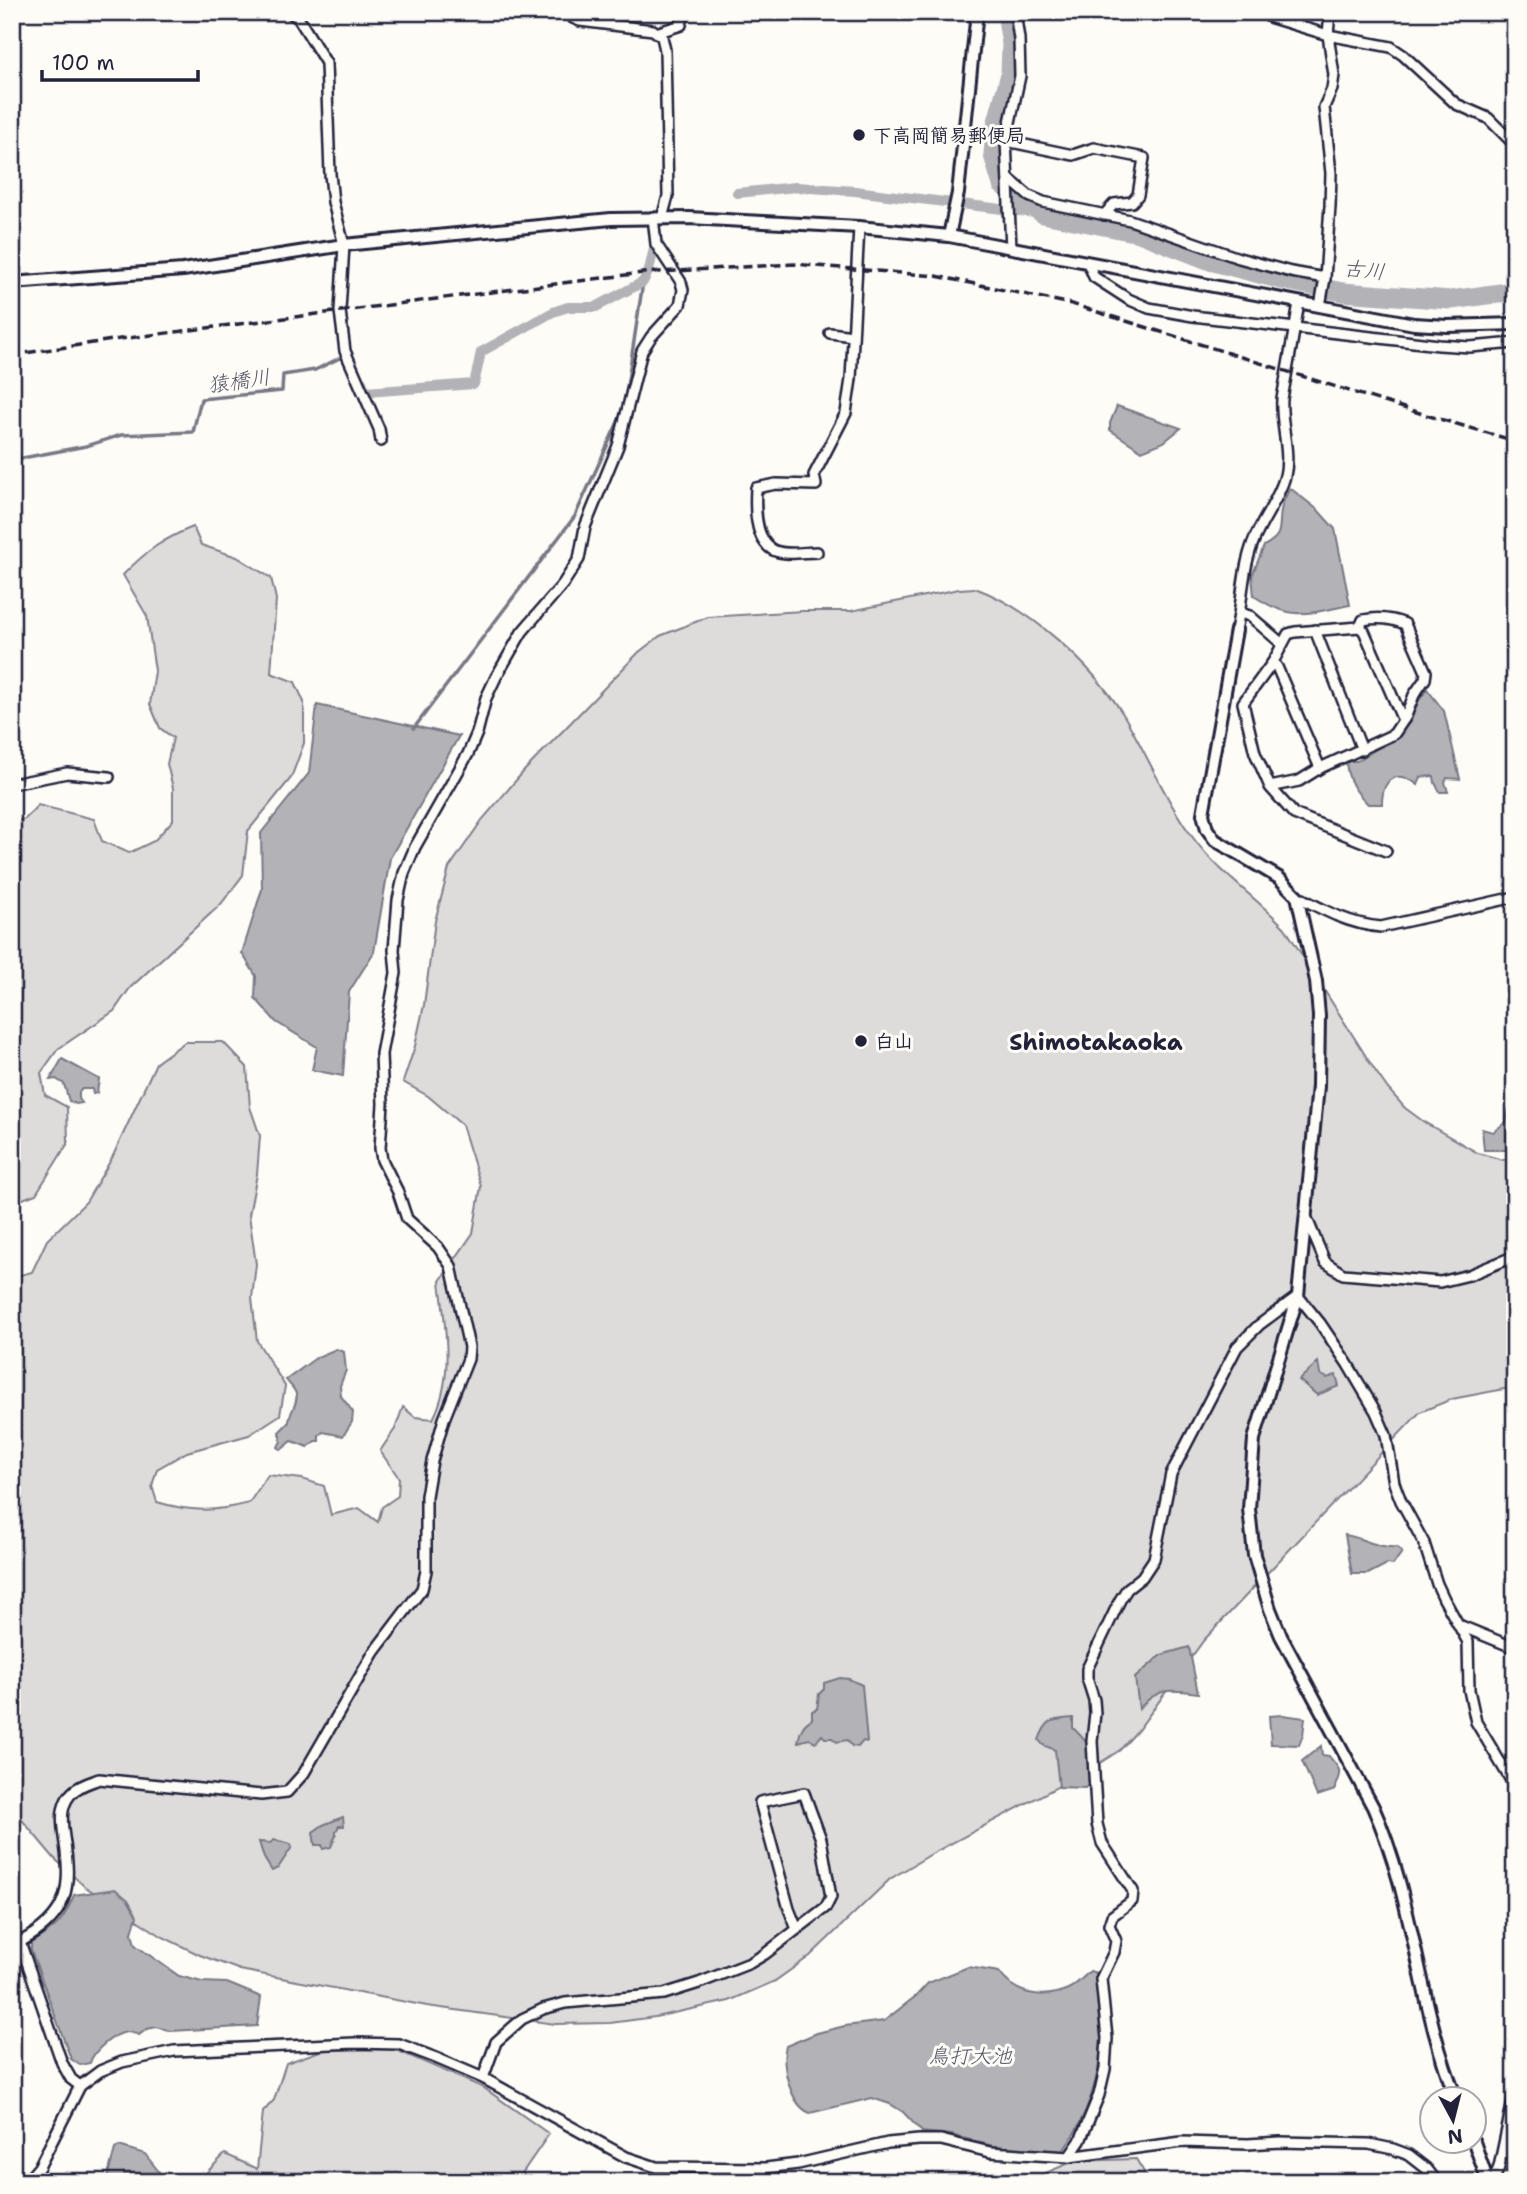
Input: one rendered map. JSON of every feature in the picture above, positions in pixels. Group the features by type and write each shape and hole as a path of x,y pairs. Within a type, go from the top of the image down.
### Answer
{"street":[{"path":"290,12 299,19 326,63 330,174 333,202 344,245 340,311 346,354 379,429 381,441"},
{"path":"569,12 573,18 580,21 659,32 681,25 684,12"},
{"path":"949,236 958,194 977,12"},
{"path":"1011,248 1006,141 1020,75 1015,12"},
{"path":"1267,12 1269,17 1328,35 1391,47 1456,104 1488,118 1515,145"},
{"path":"1321,301 1325,280 1331,173 1324,107 1332,89 1334,75 1328,35 1330,12"},
{"path":"1514,12 1515,25"},
{"path":"80,2086 71,2079 62,2063 16,1944 43,1929 56,1914 64,1897 69,1878 62,1813 70,1794 80,1786 99,1779 261,1795 287,1792 304,1773 374,1652 422,1590 426,1570 426,1496 432,1461 444,1419 468,1359 469,1347 451,1266 438,1247 407,1219 398,1192 382,1160 380,1148 383,1104 381,1054 396,973 394,950 398,900 404,873 415,847 468,754 477,733 486,698 496,677 522,632 563,584 579,559 585,527 618,446 642,351 680,305 681,282 656,244 657,218 668,196 665,50 659,32"},
{"path":"1006,141 1073,155 1094,148 1144,158 1138,195 1132,202 1114,204 1104,215"},
{"path":"1008,180 1029,196 1043,202 1130,220 1239,258 1325,280"},
{"path":"12,283 184,270 344,245 492,229 657,218 859,227 949,236 1299,303 1321,301 1414,324 1515,324"},
{"path":"817,552 792,553 773,550 762,537 755,508 755,488 776,484 816,485 814,475 846,413 859,227"},
{"path":"1087,263 1094,277 1128,299 1149,308 1193,316 1439,345 1515,343"},
{"path":"1299,303 1281,410 1287,452 1285,475 1278,495 1255,538 1242,583 1240,612 1203,814 1206,829 1215,841 1279,878 1297,896 1335,916 1360,925 1381,928 1515,897"},
{"path":"830,333 853,336"},
{"path":"1240,612 1282,643"},
{"path":"1270,787 1299,781 1320,768 1394,734 1404,719 1414,695 1426,679 1426,672 1405,624 1376,617 1363,620 1360,627"},
{"path":"1360,627 1288,634 1273,662 1243,703 1255,753 1270,787 1294,814 1385,851"},
{"path":"1360,627 1404,719"},
{"path":"1315,630 1362,750"},
{"path":"1273,662 1320,768"},
{"path":"12,784 67,773 109,777"},
{"path":"1297,896 1316,981 1319,1016 1318,1086 1298,1296 1254,1439 1249,1509 1254,1555 1262,1586 1281,1636 1385,1833 1401,1885 1438,2042 1453,2086"},
{"path":"1305,1214 1325,1262 1343,1273 1440,1282 1469,1275 1515,1256"},
{"path":"1298,1296 1327,1333 1376,1412 1386,1435 1394,1483 1401,1501 1424,1543 1444,1599 1468,1642 1469,1690 1476,1722 1515,1787"},
{"path":"1069,2157 1090,2118 1105,2069 1107,2038 1101,1979 1114,1952 1116,1941 1109,1925 1112,1916 1132,1901 1133,1891 1102,1843 1097,1824 1092,1741 1095,1713 1087,1669 1120,1600 1142,1577 1154,1559 1171,1474 1237,1347 1259,1325 1298,1296"},
{"path":"1461,1626 1515,1648"},
{"path":"483,2078 496,2042 522,2019 565,2003 664,1994 699,1983 750,1963 797,1929 826,1907 831,1897 821,1839 804,1793 761,1802 786,1898 797,1929"},
{"path":"26,2182 40,2167 80,2086 100,2071 122,2062 174,2051 355,2043 399,2044 483,2078 584,2136 626,2157 656,2167 766,2168 798,2164 888,2143 919,2140 941,2140 990,2152 1069,2157 1182,2142 1368,2144 1409,2155 1427,2169 1437,2182"},
{"path":"1490,2182 1499,2167 1515,2092"},
{"path":"1480,2156 1490,2182"}],"shaded area":[{"path":"193,527 201,545 237,557 271,578 276,599 271,673 295,682 304,702 304,743 291,778 248,831 243,875 221,904 130,988 114,1011 58,1049 41,1073 45,1095 67,1107 68,1143 36,1194 12,1203 12,822 25,819 38,805 94,819 102,841 129,853 154,841 173,820 173,788 167,764 173,738 160,728 150,704 155,671 147,616 123,575 155,546"},
{"path":"975,588 1017,609 1038,624 1095,676 1123,714 1186,828 1218,866 1285,928 1374,1069 1405,1108 1478,1153 1503,1160 1515,1156 1515,1387 1452,1399 1420,1412 1204,1640 1138,1730 1120,1750 1089,1770 933,1853 890,1879 810,1956 775,1981 729,2001 655,2017 610,2023 555,2024 427,2006 240,1970 163,1937 84,1886 54,1858 12,1808 12,1277 32,1272 47,1240 86,1202 112,1158 156,1063 185,1042 223,1042 247,1067 250,1107 260,1136 257,1174 249,1215 256,1264 252,1298 257,1341 285,1386 280,1415 249,1435 187,1452 157,1469 152,1486 157,1502 203,1510 249,1503 268,1475 302,1479 324,1486 331,1515 359,1508 378,1522 382,1507 398,1496 399,1478 380,1451 395,1429 403,1407 415,1417 433,1419 440,1403 447,1351 440,1281 473,1233 481,1186 462,1125 428,1096 403,1082 415,1046 424,1005 435,921 449,868 482,820 524,771 639,652 660,636 708,617 851,611"},
{"path":"394,2049 484,2088 549,2134 516,2182 197,2182 225,2154 257,2169 263,2112 274,2100 286,2063 323,2050"},
{"path":"1136,2159 1150,2182 1034,2182 1036,2177 1074,2161"}],"water":[{"path":"1117,406 1181,428 1164,442 1142,451 1110,430"},
{"path":"1290,488 1318,510 1335,529 1350,605 1312,613 1290,612 1279,610 1254,596 1252,576 1264,546 1277,535 1282,505"},
{"path":"1427,689 1444,711 1460,779 1447,778 1445,782 1448,792 1440,792 1434,776 1421,777 1418,785 1404,777 1397,777 1385,788 1382,804 1368,804 1352,785 1346,761 1357,761 1399,735 1409,723"},
{"path":"317,705 459,736 390,858 374,952 349,992 343,1076 312,1070 317,1047 276,1022 255,998 256,976 242,953 262,889 261,833 309,773"},
{"path":"62,1059 99,1079 97,1093 93,1094 92,1089 82,1089 79,1099 82,1103 69,1101 64,1084 56,1079 50,1080"},
{"path":"1515,1103 1515,1137 1511,1137 1507,1150 1484,1150 1482,1129 1493,1132 1506,1122 1509,1108"},
{"path":"336,1349 344,1352 346,1370 340,1386 341,1396 353,1412 352,1422 343,1436 323,1432 319,1435 319,1441 308,1447 292,1441 281,1450 278,1447 281,1441 279,1432 289,1422 297,1397 286,1380 317,1357"},
{"path":"1318,1362 1320,1374 1327,1378 1336,1375 1339,1386 1317,1395 1299,1380"},
{"path":"1345,1535 1397,1547 1402,1552 1393,1565 1387,1564 1368,1574 1352,1574"},
{"path":"1189,1647 1198,1693 1165,1691 1152,1697 1139,1709 1135,1678 1161,1655"},
{"path":"840,1678 862,1685 867,1742 863,1741 858,1747 852,1746 847,1740 837,1742 822,1735 816,1742 809,1739 798,1742 802,1729 812,1719 812,1711 817,1709 824,1683"},
{"path":"1269,1716 1305,1718 1299,1745 1271,1744"},
{"path":"1073,1718 1073,1728 1087,1743 1091,1756 1092,1774 1085,1788 1059,1787 1055,1750 1043,1745 1039,1740 1051,1722"},
{"path":"1321,1746 1322,1755 1329,1756 1339,1773 1335,1790 1317,1796 1302,1761"},
{"path":"343,1817 344,1826 339,1826 331,1847 323,1849 322,1845 315,1845 313,1832"},
{"path":"274,1840 292,1847 278,1868 272,1871 259,1842 270,1843"},
{"path":"115,1889 128,1900 137,1916 132,1933 135,1945 179,1976 202,1982 227,1983 261,1997 257,2026 171,2031 157,2027 147,2029 139,2035 127,2032 104,2044 90,2063 80,2065 71,2059 31,1950 31,1942 58,1923 74,1895"},
{"name":"鳥打大池","path":"968,1967 999,1972 1013,1986 1039,1995 1068,1989 1090,1971 1096,1973 1101,2030 1098,2068 1091,2097 1079,2125 1063,2151 993,2146 952,2135 922,2132 903,2112 872,2098 810,2113 797,2102 786,2073 786,2046 817,2033 884,2021 928,1983"},
{"path":"119,2146 145,2154 167,2182 106,2182 115,2149"}],"waterway":[{"name":"古川","path":"1006,12 1011,44 1010,74 995,129 993,155 1002,185 1043,214 1139,233 1210,261 1282,280 1343,292 1451,300 1515,291"},
{"path":"737,193 796,187 855,191 1043,214"},
{"path":"362,382 366,392 474,384 481,352 553,312 568,307 596,307 643,282 654,248"},
{"path":"625,400 643,282"},
{"name":"猿橋川","path":"12,460 86,446 121,435 193,432 201,399 282,391 283,375 315,370 344,356"},
{"path":"414,728 575,516 623,411"}],"railway":[{"path":"12,355 642,273 794,264 936,276 1072,304 1515,441"}],"place":[{"name":"下高岡簡易郵便局","path":"859,135"},
{"name":"白山","path":"861,1041"}],"district":[{"name":"Shimotakaoka","path":"1096,1042"}]}
